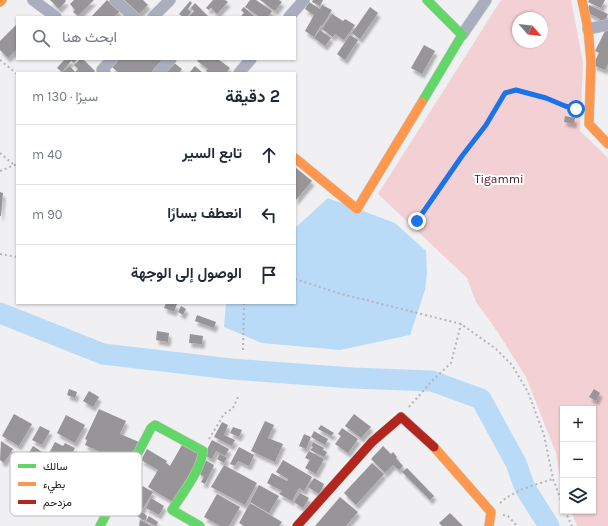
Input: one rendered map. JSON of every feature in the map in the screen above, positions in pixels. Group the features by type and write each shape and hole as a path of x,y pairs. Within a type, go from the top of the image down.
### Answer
{"street":[{"path":"33,0 55,16"},
{"path":"115,0 133,16"},
{"path":"154,16 170,0"},
{"path":"290,16 304,0"},
{"path":"427,0 462,35"},
{"path":"296,159 357,208 462,35 486,0"},
{"path":"582,0 588,29 591,62 589,124 608,144"},
{"path":"588,29 608,25"},
{"path":"104,72 102,70 111,60"},
{"path":"159,72 170,60"},
{"path":"240,72 250,60"},
{"path":"297,526 372,442 401,417 432,444 491,512 489,526"},
{"path":"139,452 151,428 155,424 203,451 203,456 199,465 172,510 195,525"},
{"path":"100,526 105,516"}],"path":[{"path":"0,60 16,73"},
{"path":"417,221 462,156 486,125 505,93 516,90 546,98 576,109 590,109"},
{"path":"0,153 14,165 0,171"},
{"path":"0,254 16,257"},
{"path":"296,279 338,293 461,324 495,348 512,365 528,392 544,434 553,479 560,497"},
{"path":"243,350 244,304"},
{"path":"416,400 432,381 451,363 461,324"},
{"path":"203,451 224,414 232,408 239,395"},
{"path":"491,512 504,499 525,488 553,479"},
{"path":"566,514 572,526"}],"green space":[{"name":"Tigammi","path":"501,0 571,0 583,63 580,131 608,158 608,526 577,526 572,514 596,514 596,406 560,406 560,477 556,453 526,377 497,331 476,302 467,278 378,194"}],"water":[{"path":"328,198 395,223 426,251 427,273 425,290 410,335 340,350 262,343 224,327 226,304 296,304 296,227"}],"building":[{"path":"50,0 65,0 66,1 59,9"},
{"path":"74,0 94,0 78,16 73,12 75,10 70,4"},
{"path":"107,0 120,11 115,16 92,16"},
{"path":"124,0 143,0 148,5 137,16 132,11 134,9"},
{"path":"213,0 225,0 228,2 217,14 211,8 209,10 206,8"},
{"path":"250,0 256,0 272,11 269,16 258,16 245,7"},
{"path":"260,0 279,0 282,2 275,11"},
{"path":"313,0 323,0 320,6 312,2"},
{"path":"589,0 605,0 601,8 588,2"},
{"path":"190,1 192,3 188,9 191,12 188,16 182,16 179,14"},
{"path":"309,2 320,9 322,5 332,10 314,37 305,31 314,15 305,9"},
{"path":"195,3 208,16 189,16 194,11 191,8"},
{"path":"589,5 608,14 604,24 599,21 600,19 586,12"},
{"path":"244,7 254,16 241,16 244,13 241,10"},
{"path":"370,7 378,13 360,39 352,33"},
{"path":"332,14 343,21 345,19 355,25 344,40 335,34 333,37 322,29"},
{"path":"16,25 16,50 8,58 0,50 0,41"},
{"path":"606,29 608,30 608,64 605,70 593,65 599,53 595,51"},
{"path":"320,30 331,38 325,46 314,38"},
{"path":"350,35 358,40 345,60 337,54"},
{"path":"424,45 435,51 422,74 411,68"},
{"path":"64,60 77,60 74,63 71,61 62,72 57,68"},
{"path":"79,60 84,60 95,71 75,72 78,69 74,65"},
{"path":"118,60 164,60 153,72 118,72 112,67"},
{"path":"219,60 230,68 227,72 208,72 206,71 208,69 197,61"},
{"path":"173,62 182,69 180,72 165,72"},
{"path":"70,66 75,72 62,72"},
{"path":"195,66 202,72 190,72"},
{"path":"565,116 575,118 574,124 564,122"},
{"path":"296,168 312,181 296,200"},
{"path":"0,192 3,193 1,216 0,216"},
{"path":"166,304 177,304 174,312 164,308"},
{"path":"181,306 186,309 183,315 178,312"},
{"path":"197,315 216,322 214,328 195,321"},
{"path":"157,331 169,333 168,342 156,340"},
{"path":"190,334 203,336 202,344 189,343"},
{"path":"69,389 77,392 75,398 67,395"},
{"path":"594,389 600,393 596,401 589,397"},
{"path":"89,391 99,397 93,407 83,401"},
{"path":"99,409 126,421 120,434 139,442 134,452 100,452 85,445 87,440 85,439"},
{"path":"14,414 32,424 19,446 2,436"},
{"path":"354,414 371,427 361,438 345,426"},
{"path":"66,415 85,425 75,443 57,433"},
{"path":"265,421 274,425 268,438 283,444 275,462 251,451"},
{"path":"222,422 228,425 224,435 235,440 232,446 214,437"},
{"path":"321,425 334,433 331,436 318,429"},
{"path":"40,426 50,431 42,445 32,440"},
{"path":"233,427 242,430 239,437 230,433"},
{"path":"342,428 358,439 348,453 335,444 341,436 338,434"},
{"path":"314,431 328,439 325,445 311,437"},
{"path":"304,434 311,437 306,449 299,446"},
{"path":"212,440 229,449 225,456 216,451 212,459 204,455"},
{"path":"1,441 13,449 4,463 0,460"},
{"path":"55,442 63,446 65,443 75,448 73,452 50,452"},
{"path":"313,442 324,448 323,450 327,452 324,457 310,450 313,447 311,446"},
{"path":"183,443 202,454 173,502 148,487 158,470 142,461 142,458 147,449 167,461 166,463 170,466"},
{"path":"33,446 42,452 29,452"},
{"path":"383,446 391,454 393,452 403,466 399,470 393,465 385,473 371,459"},
{"path":"239,447 254,455 249,466 238,461 235,466 230,464"},
{"path":"309,451 324,459 316,474 305,468 310,460 305,458"},
{"path":"220,454 227,458 224,463 217,459"},
{"path":"205,460 214,465 205,484 201,482 204,477 198,473"},
{"path":"283,460 312,477 304,491 299,488 292,501 279,494 282,491 267,483 272,473 287,481 288,479 276,472"},
{"path":"372,463 384,474 356,505 344,493"},
{"path":"224,465 257,483 245,505 211,487"},
{"path":"407,468 434,496 430,500 402,472"},
{"path":"314,478 324,484 319,494 308,487"},
{"path":"259,485 279,496 269,513 250,502"},
{"path":"142,486 153,492 142,510"},
{"path":"300,493 309,498 303,508 294,502"},
{"path":"217,494 240,507 229,526 220,526 204,517"},
{"path":"340,497 358,512 346,526 315,526"},
{"path":"151,498 164,506 159,515 146,508"},
{"path":"250,503 282,522 279,526 244,526 239,523"},
{"path":"142,512 147,516 145,521 137,516 142,516"},
{"path":"450,513 463,526 442,526 439,523"},
{"path":"149,516 158,522 156,526 146,521"},
{"path":"140,520 152,526 139,526"}],"waterway":[{"path":"0,313 103,354 231,369 353,378 432,381 481,399 516,463 525,488 549,526"}],"traffic: fast":[{"path":"422,102 462,35 427,0"},
{"path":"139,452 151,428 155,425 203,451 202,458 195,474 172,510 200,526"},
{"path":"100,526 105,516"}],"traffic: slow":[{"path":"582,0 588,29 591,62 589,124 608,144"},
{"path":"296,159 357,209 422,102"},
{"path":"434,447 491,512 489,526"}],"traffic: jam":[{"path":"297,526 372,442 401,417 434,447"}],"route":[{"path":"417,221 462,156 486,125 505,93 516,90 546,98 576,109"}]}
